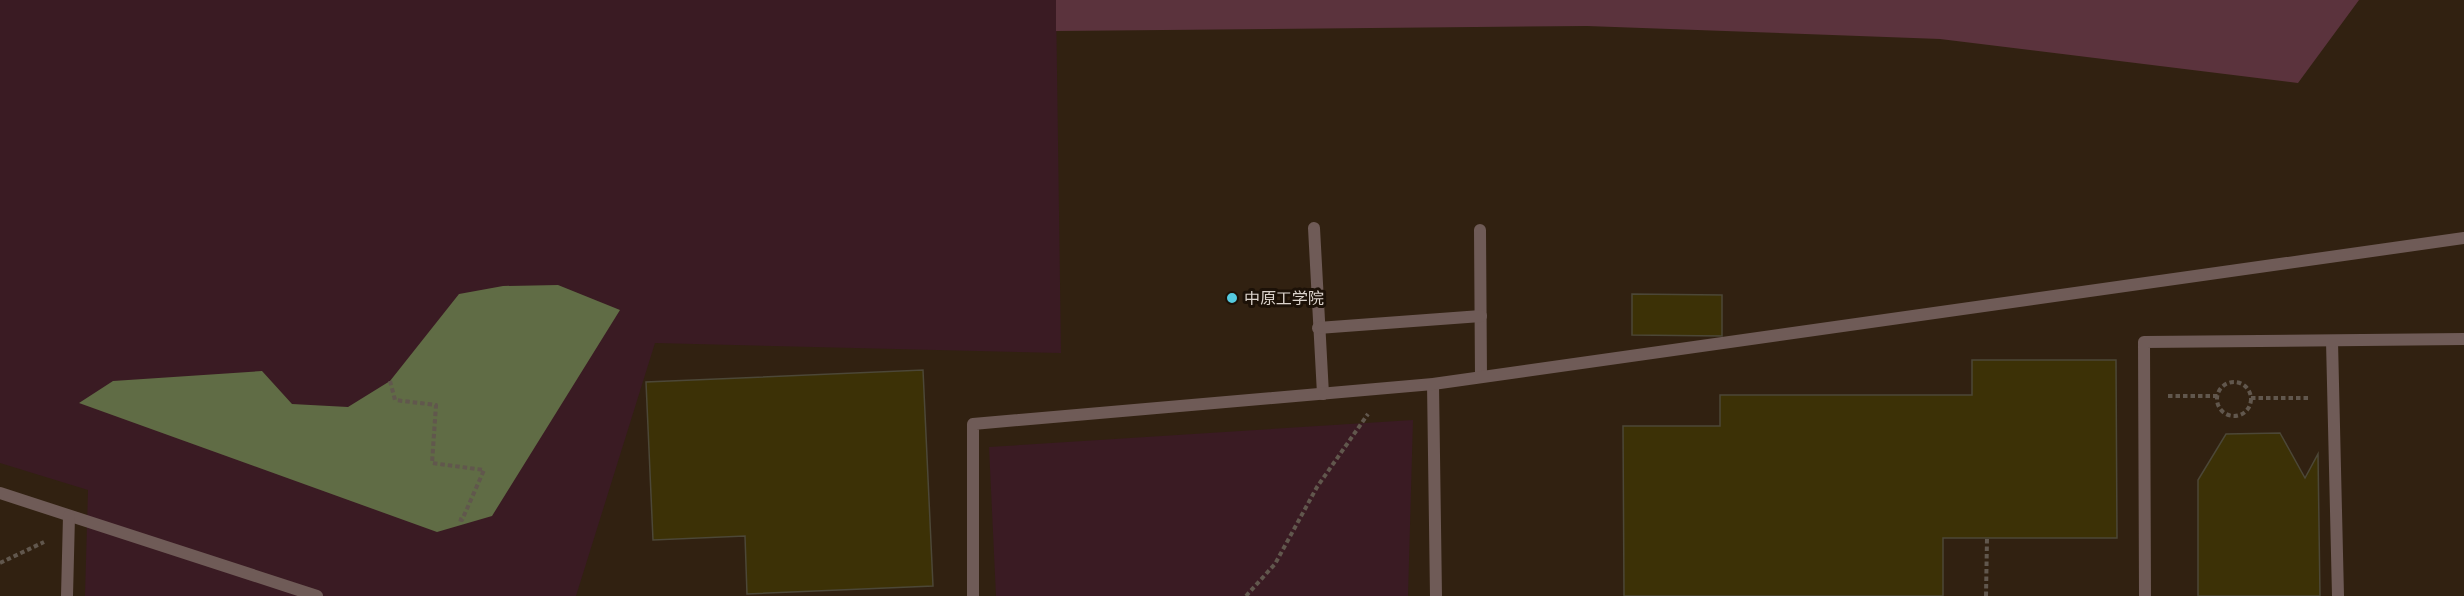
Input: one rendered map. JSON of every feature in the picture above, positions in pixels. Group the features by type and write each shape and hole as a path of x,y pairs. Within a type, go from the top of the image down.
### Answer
{"lane":[{"path":"1314,228 1323,394"},
{"path":"1480,230 1481,377"},
{"path":"973,596 973,424 1433,384 2464,238"},
{"path":"1318,328 1481,316"},
{"path":"2145,596 2144,342 2464,339"},
{"path":"2332,341 2338,596"},
{"path":"1433,384 1436,596"},
{"path":"0,493 317,596"},
{"path":"67,596 69,516"}],"path":[{"path":"390,381 395,400 436,405 432,463 484,470 462,520 459,519"},
{"path":"2232,382 2247,388 2251,398 2248,409 2234,416 2220,408 2218,396 2223,387 2232,382"},
{"path":"1246,596 1275,564 1317,487 1386,389"},
{"path":"2145,396 2218,396"},
{"path":"2251,398 2334,397"},
{"path":"0,563 69,530"},
{"path":"1986,596 1987,538"}],"shaded area":[{"name":"中原工学院","path":"0,0 2464,0 2464,596 0,596"},
{"path":"0,0 1056,0 1061,353 655,343 576,596 85,596 88,490 0,463"},
{"path":"1056,0 2359,0 2298,83 1940,39 1587,26 1056,31"},
{"path":"558,285 620,310 492,516 437,532 79,403 113,381 262,371 292,404 348,407 390,381 459,294 503,286"},
{"path":"1413,420 1408,596 996,596 989,447"}],"building":[{"path":"1632,294 1722,295 1722,336 1632,335"},
{"path":"1972,360 2116,360 2117,538 1943,538 1943,596 1624,596 1623,426 1720,426 1720,395 1972,395"},
{"path":"923,370 933,586 747,594 745,536 653,540 646,382"},
{"path":"2280,433 2305,478 2318,454 2320,596 2198,596 2198,480 2226,434"}],"place":[{"name":"中原工学院","path":"1232,298"}]}
